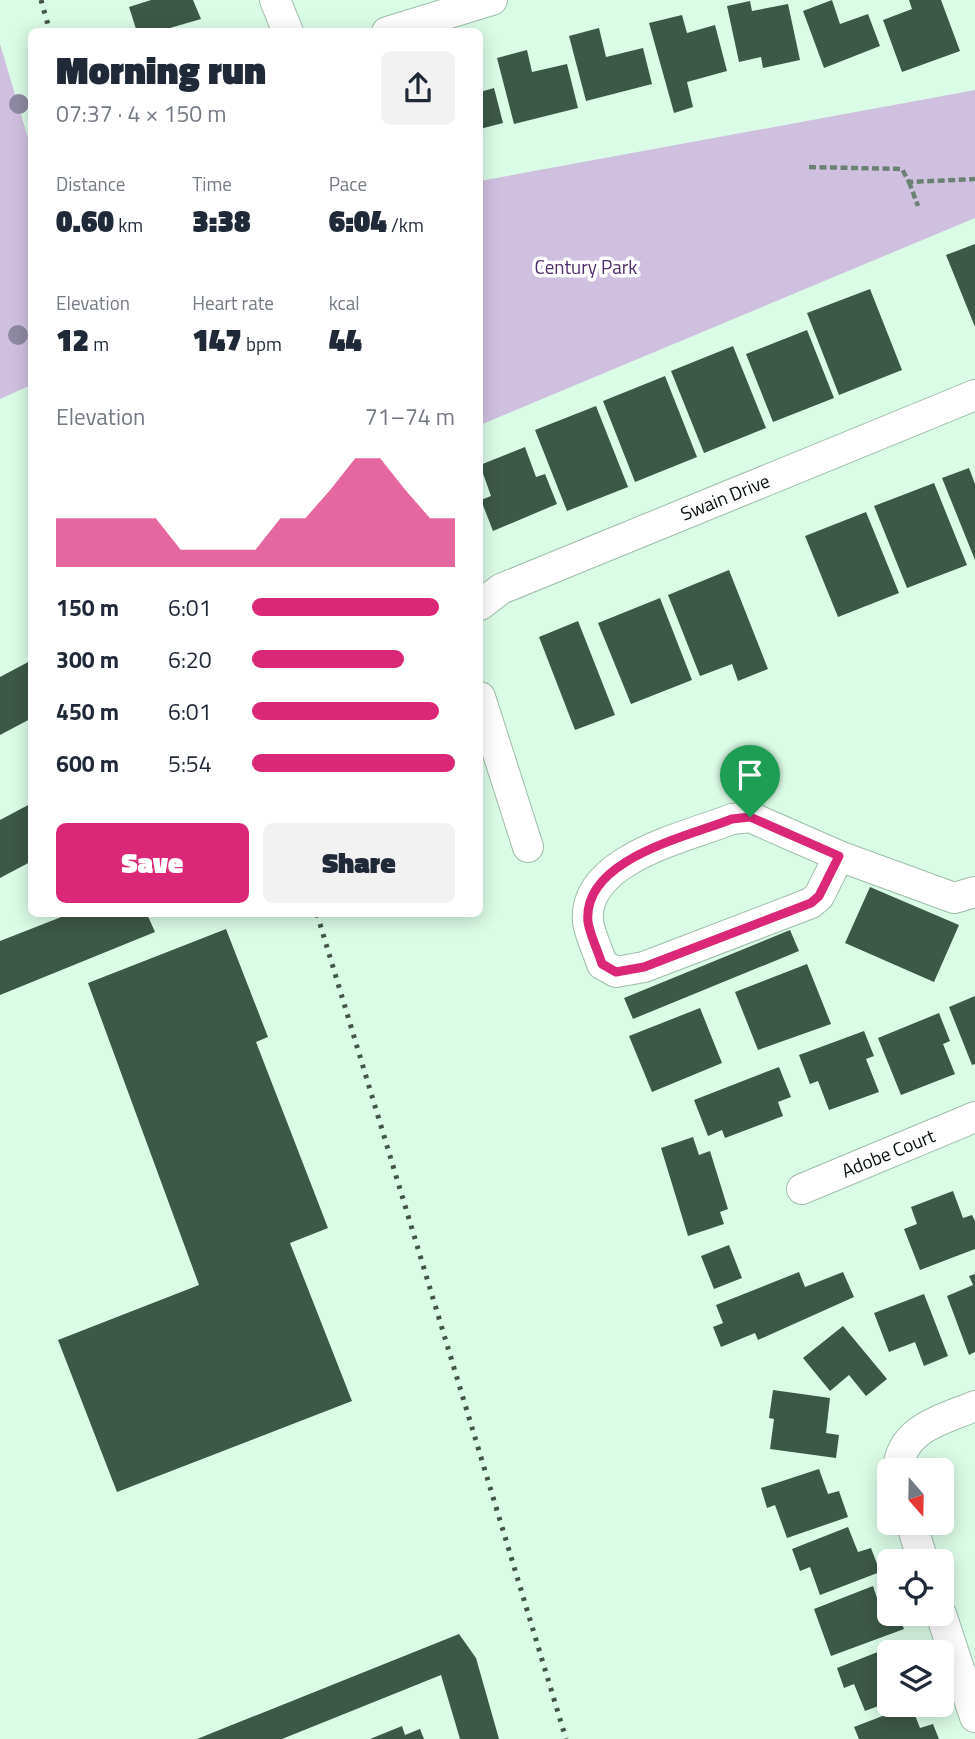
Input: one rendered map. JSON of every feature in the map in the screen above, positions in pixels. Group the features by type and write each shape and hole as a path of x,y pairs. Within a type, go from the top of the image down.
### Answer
{"street":[{"path":"275,0 286,28"},
{"path":"400,28 492,0"},
{"name":"Swain Drive","path":"483,603 501,589 975,395"},
{"path":"483,706 528,846"},
{"path":"839,856 819,896 811,903 644,967 616,972 602,964 588,922 592,897 604,877 621,862 732,819 750,817 839,856 954,898 975,892"},
{"name":"Adobe Court","path":"802,1189 975,1117"},
{"path":"900,1458 903,1447 921,1428 975,1406"},
{"path":"945,1626 975,1717"}],"path":[{"path":"809,167 902,169 918,206"},
{"path":"909,182 975,179"}],"green space":[{"path":"0,44 28,138 28,386 0,399"},
{"name":"Century Park","path":"975,90 975,218 483,424 483,180"}],"building":[{"path":"151,0 193,0 201,19 170,28 136,28 129,7"},
{"path":"832,0 840,24 868,14 880,46 824,68 803,11"},
{"path":"909,0 941,0 960,51 902,72 883,20 912,9"},
{"path":"750,1 752,11 788,4 800,60 763,68 761,57 739,62 727,6"},
{"path":"682,15 687,33 715,25 727,71 687,82 693,107 674,113 649,23"},
{"path":"599,28 606,57 643,48 652,84 586,101 569,36"},
{"path":"527,50 532,72 567,64 578,108 514,124 497,58"},
{"path":"494,88 503,123 483,128 483,91"},
{"path":"975,244 975,327 946,255"},
{"path":"870,289 902,370 839,395 807,313"},
{"path":"807,330 834,398 773,422 746,354"},
{"path":"733,346 766,428 704,453 671,371"},
{"path":"665,376 697,457 635,482 603,401"},
{"path":"596,406 628,487 567,511 535,430"},
{"path":"525,447 536,477 545,474 557,504 493,531 483,505 483,499 491,496 483,473 483,464"},
{"path":"969,468 975,484 975,560 942,478"},
{"path":"934,483 967,565 907,588 874,506"},
{"path":"866,512 899,593 838,617 805,536"},
{"path":"729,570 768,669 738,681 732,664 700,676 668,595"},
{"path":"660,598 692,680 631,704 598,623"},
{"path":"578,621 615,715 575,730 539,637"},
{"path":"28,662 28,720 0,735 0,677"},
{"path":"28,805 28,863 0,878 0,820"},
{"path":"870,887 959,925 934,982 845,943"},
{"path":"61,917 148,917 155,932 0,995 0,941"},
{"path":"226,929 268,1037 256,1042 328,1228 290,1243 352,1401 117,1492 58,1340 199,1285 88,983"},
{"path":"790,930 799,951 633,1019 624,998"},
{"path":"807,964 831,1024 758,1050 735,992"},
{"path":"975,996 975,1064 972,1065 949,1007"},
{"path":"700,1008 722,1063 652,1092 629,1036"},
{"path":"939,1013 950,1041 943,1044 955,1074 901,1095 878,1038"},
{"path":"864,1031 874,1056 866,1059 879,1092 829,1110 818,1081 810,1084 799,1055"},
{"path":"779,1067 791,1097 778,1102 783,1116 725,1138 722,1130 708,1136 694,1100"},
{"path":"693,1137 699,1155 710,1151 728,1209 720,1212 724,1224 688,1236 661,1148"},
{"path":"953,1191 963,1218 972,1215 975,1221 975,1249 920,1270 904,1229 917,1224 911,1207"},
{"path":"729,1245 742,1278 714,1289 701,1256"},
{"path":"799,1272 805,1287 843,1272 854,1297 758,1340 755,1333 721,1347 713,1327 723,1323 716,1305"},
{"path":"975,1274 975,1352 969,1355 947,1296 973,1285 969,1276"},
{"path":"924,1294 948,1356 924,1366 915,1342 889,1352 874,1313"},
{"path":"843,1326 887,1379 866,1396 849,1375 830,1391 803,1358"},
{"path":"773,1390 830,1398 826,1433 839,1435 836,1458 770,1449 774,1419 769,1418"},
{"path":"819,1469 828,1494 839,1491 848,1517 787,1538 775,1505 767,1508 761,1488"},
{"path":"848,1527 858,1552 871,1548 877,1564 877,1573 820,1595 810,1567 800,1571 792,1549"},
{"path":"873,1586 877,1598 877,1626 903,1626 904,1629 831,1656 814,1609"},
{"path":"459,1634 476,1658 499,1739 460,1739 441,1675 282,1739 197,1739"},
{"path":"877,1652 877,1706 865,1711 854,1684 844,1688 837,1668"},
{"path":"880,1717 916,1717 920,1728 933,1724 939,1739 859,1739 854,1727"},
{"path":"402,1726 405,1735 420,1729 424,1739 370,1739"}],"railway":[{"path":"41,0 49,28"},
{"path":"318,917 566,1739"}],"route":[{"path":"750,817 839,856 819,896 811,903 644,967 616,972 602,964 588,922 592,897 604,877 621,862 732,819 750,817"}]}
